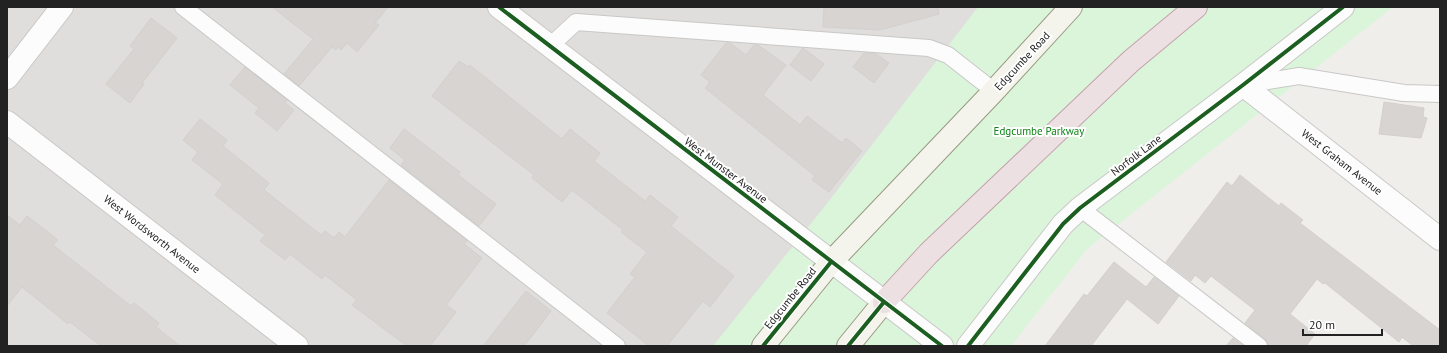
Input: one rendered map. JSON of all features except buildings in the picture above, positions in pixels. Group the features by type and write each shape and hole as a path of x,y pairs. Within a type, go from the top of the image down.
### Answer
{"highway":[{"path":"884,302 929,253 1131,61 1196,7"}],"main road":[{"name":"Edgcumbe Road","path":"763,346 831,262 1072,7"},
{"path":"848,346 884,302"}],"street":[{"path":"7,78 62,7"},
{"name":"West Munster Avenue","path":"499,7 942,346"},
{"name":"Norfolk Lane","path":"968,346 1063,224 1080,208 1243,85 1343,7"},
{"name":"West Graham Avenue","path":"1243,85 1440,239"},
{"name":"West Wordsworth Avenue","path":"7,122 297,346"}],"lane":[{"path":"183,7 617,346"},
{"path":"550,46 576,22 929,48 948,55 994,91"},
{"path":"1243,85 1299,76 1404,93 1440,94"},
{"path":"1080,208 1259,346"}],"shaded area":[{"path":"7,7 1048,7 741,346 7,346"}],"green space":[{"name":"Edgcumbe Parkway","path":"978,7 1393,7 1087,249 1011,346 713,346 825,206"}],"cycle path":[{"path":"499,7 942,346"},
{"path":"968,346 1063,224 1080,208 1243,85 1343,7"},
{"path":"763,346 831,262"},
{"path":"848,346 884,302"}]}
